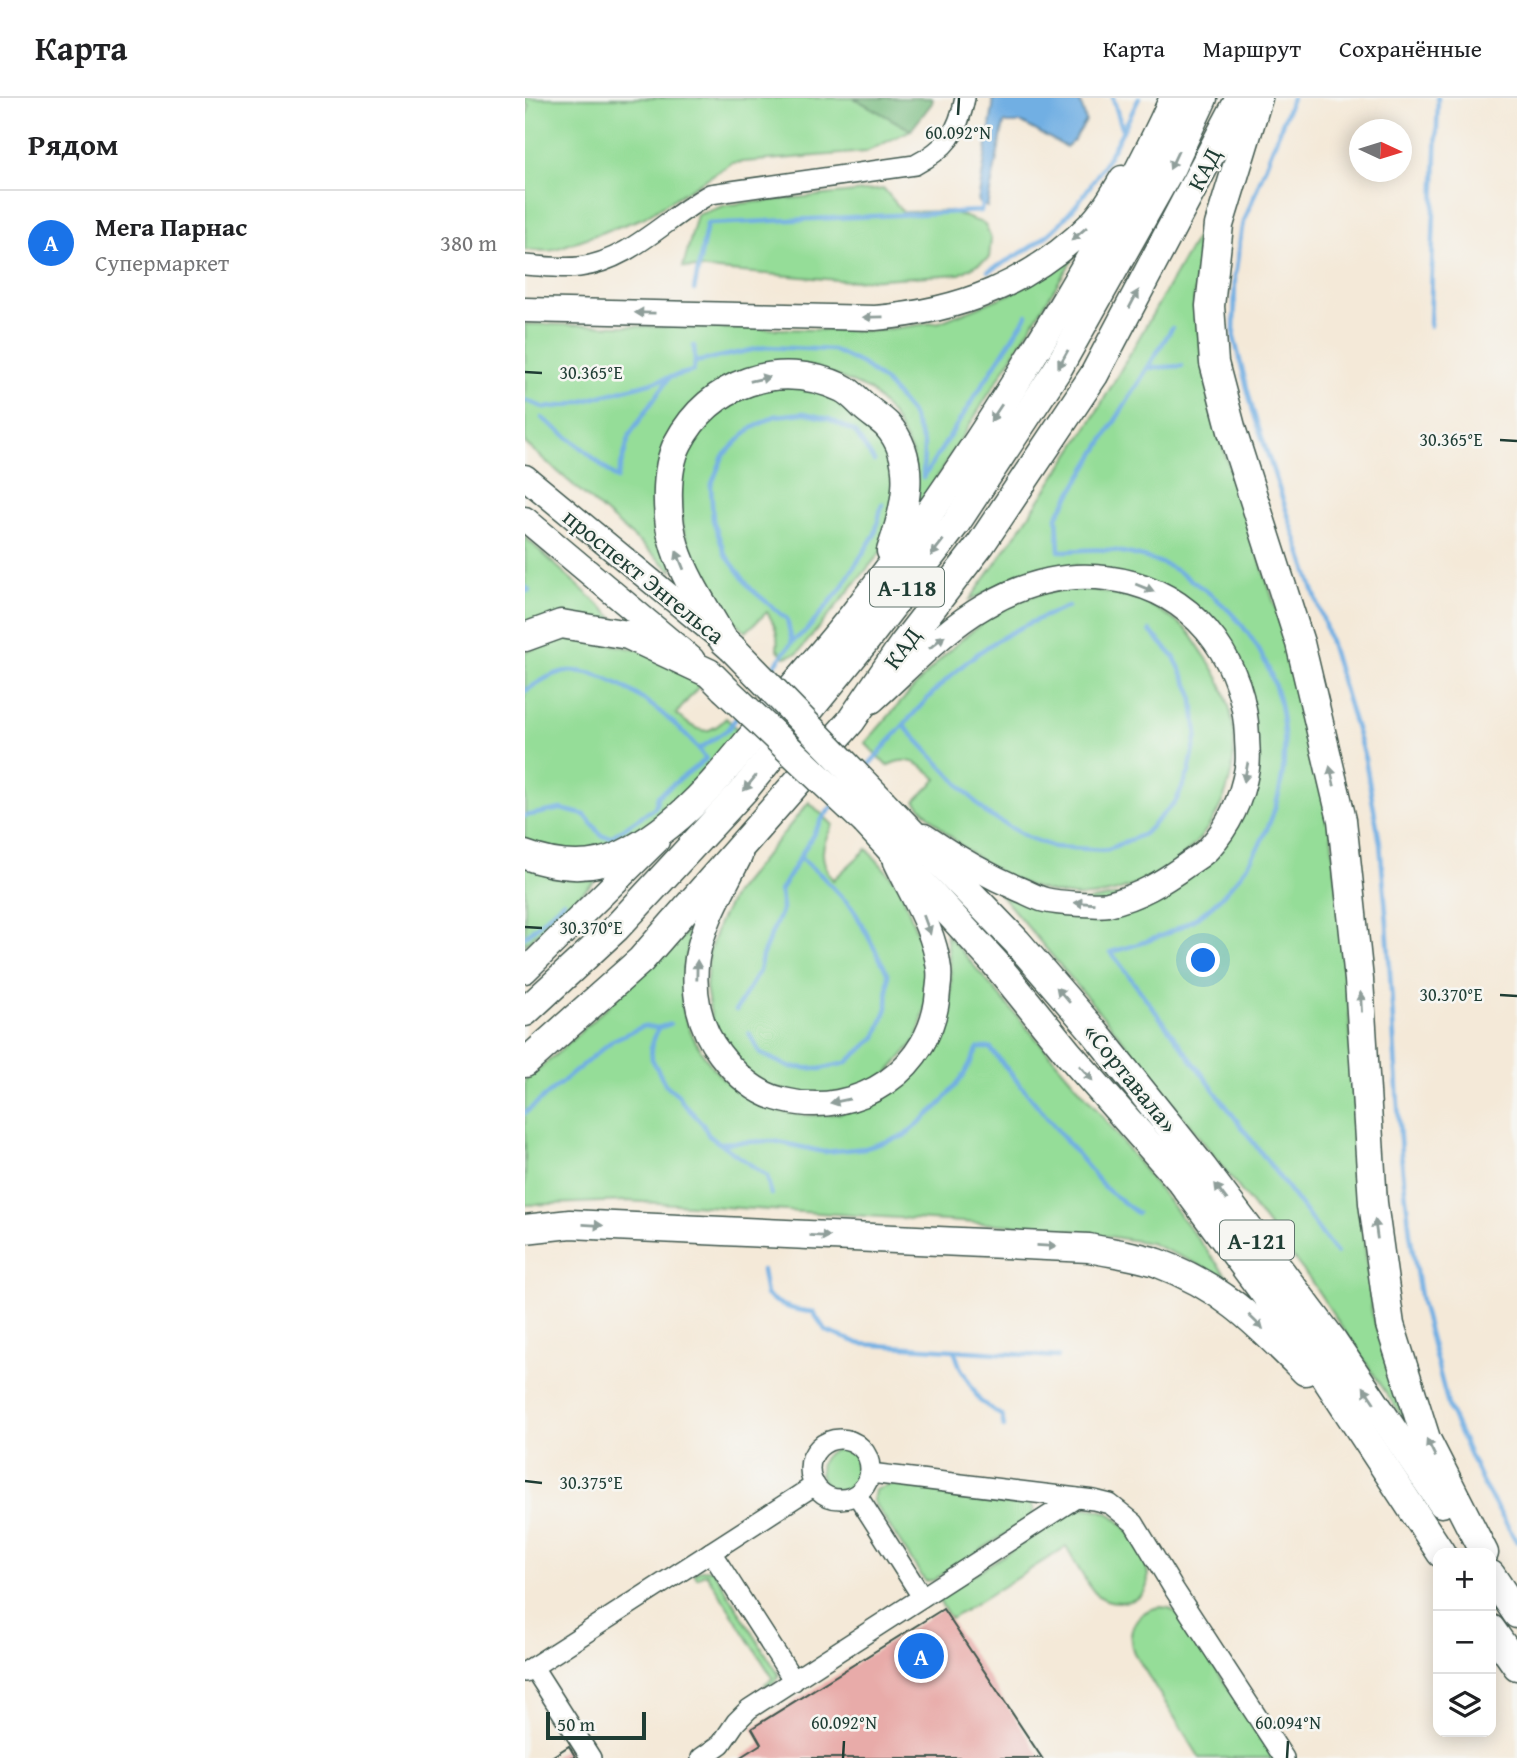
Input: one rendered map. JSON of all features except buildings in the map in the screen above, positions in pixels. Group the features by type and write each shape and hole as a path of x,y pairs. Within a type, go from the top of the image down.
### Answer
{"highway":[{"path":"525,855 558,866 593,864 622,855 662,830 697,801 852,617 934,506 1028,364 1124,202 1174,98"},
{"name":"КАД","path":"525,1012 616,928 744,790 866,640 956,523 1057,370 1171,167 1203,98"},
{"name":"КАД","path":"525,1063 641,960 851,721 903,645 981,544 1094,374 1240,98"},
{"path":"1258,98 1219,225 1210,306 1214,363 1232,431 1300,643 1342,820 1359,980 1373,1203 1390,1325 1426,1439 1481,1548"},
{"name":"«Сортавала»","path":"852,617 889,557 906,502 907,474 902,449 888,426 844,389 812,378 760,377 711,400 677,445 669,478 668,507 675,546 688,579 728,645 883,821 1068,1053 1181,1181 1312,1357 1438,1548"},
{"name":"«Сортавала»","path":"525,637 561,624 628,635 717,680 883,821 1017,942 1092,1029 1202,1167 1333,1341 1473,1548"},
{"path":"525,1229 570,1224 1089,1248 1156,1262 1208,1286 1250,1316 1349,1413"},
{"path":"1496,1576 1512,1606"},
{"path":"1496,1582 1512,1606"},
{"path":"1496,1636 1517,1666"}],"main road":[{"path":"525,310 874,318 957,305 1005,285 1051,258 1093,221 1174,98"},
{"name":"проспект Энгельса","path":"525,477 728,645"},
{"name":"проспект Энгельса","path":"525,519 717,680"},
{"path":"851,721 939,639 984,606 1055,577 1087,575 1117,579 1144,586 1171,600 1195,617 1216,639 1241,690 1248,765 1233,812 1208,849 1158,886 1106,905 1044,900 989,877 944,850 883,821"},
{"path":"525,971 697,801"},
{"path":"749,838 715,906 697,959 699,1012 711,1043 736,1075 758,1090 781,1100 811,1104 841,1102 872,1092 914,1059 927,1036 937,1007 940,971 928,924 883,821"}],"street":[{"path":"525,265 576,268 600,263 645,239 710,194 915,165 934,155 951,138 965,98"},
{"path":"839,1439 850,1441 866,1453 870,1473 868,1482 857,1495 839,1499 821,1493 811,1476 811,1465 820,1447 839,1439"},
{"path":"870,1473 1110,1504 1134,1522 1172,1586 1284,1758"},
{"path":"591,1758 529,1669 815,1485"},
{"path":"857,1495 922,1597"},
{"path":"701,1758 722,1744 742,1714 1076,1498"},
{"path":"711,1552 794,1681"}],"green space":[{"path":"525,98 854,98 911,130 866,152 732,163 643,218 550,251 525,250 525,121 529,106 525,103"},
{"path":"854,98 933,98 911,130"},
{"path":"884,189 903,212 949,211 985,224 991,239 989,258 960,274 849,281 683,267 697,215 726,205"},
{"path":"1204,224 1194,300 1212,414 1285,636 1328,808 1346,959 1360,1199 1372,1312 1409,1427 1309,1278 1132,1051 995,888 1041,909 1178,885 1258,761 1222,635 1076,565 1020,576 969,601 1092,420"},
{"path":"1076,254 919,506 912,453 893,416 870,390 818,368 785,363 675,428 672,571 525,443 525,324 874,331 940,322 1010,294"},
{"path":"805,385 851,407 877,432 892,462 896,490 884,548 798,653 785,657 777,649 776,630 767,612 746,632 732,619 697,572 682,525 680,489 684,457 704,423 732,402 766,388"},
{"path":"525,537 618,622 525,624"},
{"path":"1085,588 1142,601 1166,614 1190,633 1223,689 1232,722 1234,756 1227,789 1213,820 1192,847 1165,869 1132,886 1090,896 1065,895 1043,890 1022,883 982,861 946,833 915,801 937,779 914,762 901,761 887,766 865,743 941,659 983,622 1032,596"},
{"path":"569,636 655,653 700,685 676,714 701,730 712,729 726,718 741,733 687,793 644,832 597,856 572,858 525,843 525,652"},
{"path":"809,802 833,825 824,846 823,859 833,880 867,849 899,885 928,961 929,994 917,1039 888,1073 857,1090 814,1097 770,1087 736,1066 712,1022 706,987 709,952 733,895"},
{"path":"525,866 605,872 525,945"},
{"path":"694,925 684,967 682,998 686,1020 699,1047 723,1078 748,1098 776,1110 806,1115 837,1113 867,1105 895,1090 922,1066 944,1028 949,1011 951,978 946,933 1095,1107 1240,1293 1206,1268 1150,1243 1056,1228 627,1201 525,1205 525,1080 560,1051"},
{"path":"841,1449 856,1455 862,1470 856,1485 841,1491 826,1485 820,1470 826,1455"},
{"path":"892,1484 1031,1501 1034,1511 1032,1517 934,1580 925,1581 873,1501 875,1490"},
{"path":"1081,1508 1108,1513 1129,1532 1145,1562 1148,1577 1146,1590 1137,1598 1117,1602 1095,1593 1066,1547 951,1619 937,1598"},
{"path":"703,1569 713,1570 779,1675 776,1681 767,1687 765,1684 773,1678 706,1573 697,1578 694,1573"},
{"path":"1161,1607 1169,1608 1182,1617 1274,1758 1200,1758 1134,1653 1131,1637 1135,1623 1145,1612"}],"water":[{"path":"992,98 1079,98 1086,121 1066,147 1022,123 1004,123 987,207 978,202 993,107"}],"waterway":[{"path":"1113,98 1123,131"},
{"path":"988,271 1038,242 1066,217 1102,168 1139,98"},
{"path":"1292,98 1242,227 1235,276 1234,337 1253,411 1324,622 1365,759 1380,843 1401,1155 1421,1302 1449,1409 1484,1486 1517,1542"},
{"path":"1430,326 1438,98"},
{"path":"694,290 707,224 981,211 983,199"},
{"path":"525,400 545,408 569,405 693,371 695,362 766,347 833,350 862,364 886,383 911,413 924,445 923,478 1027,315"},
{"path":"1172,328 1057,516 1059,551 1110,550 1156,561 1195,583 1233,615 1260,652 1277,693 1284,737 1281,781 1269,825 1247,866 1215,903 1179,928 1111,952 1336,1253"},
{"path":"694,346 695,362"},
{"path":"1148,368 1182,366"},
{"path":"542,418 581,447 617,479 630,434 669,378"},
{"path":"792,642 787,619 751,589 725,554 713,520 711,486 723,456 749,430 775,416 804,413 829,419 855,432 874,461"},
{"path":"770,672 792,642 807,630 840,590 875,534 882,504"},
{"path":"525,587 529,590 525,592"},
{"path":"864,770 918,709 961,667 1010,633 1068,607"},
{"path":"904,726 987,814 1027,837 1054,847 1106,850 1144,834 1176,801 1189,772 1197,734 1192,693 1174,657 1150,631"},
{"path":"525,691 546,678 569,671 606,679 626,688 664,715 706,759 658,796 655,807 611,837 602,836 585,815 561,809 525,816"},
{"path":"699,749 727,730 738,716"},
{"path":"736,1010 759,971 762,956 782,909 780,891 824,816 833,806"},
{"path":"749,1033 760,1053 789,1067 820,1069 846,1063 876,1037 887,1008 888,974 854,910 821,875 800,858"},
{"path":"525,937 564,901"},
{"path":"670,1024 658,1028 651,1047 652,1059 665,1084 703,1124 709,1136 767,1176 771,1194"},
{"path":"525,1113 613,1040 644,1026 658,1028"},
{"path":"719,1143 774,1141 824,1152 866,1148 904,1136 940,1105 964,1075 978,1048 990,1048 1105,1188 1137,1213"},
{"path":"762,1270 766,1295 788,1307 813,1312 826,1331 861,1344 1058,1357"},
{"path":"954,1350 960,1367 980,1401 1002,1416 1004,1427"}],"place":[{"name":"Мега Парнас","path":"921,1656"}]}
